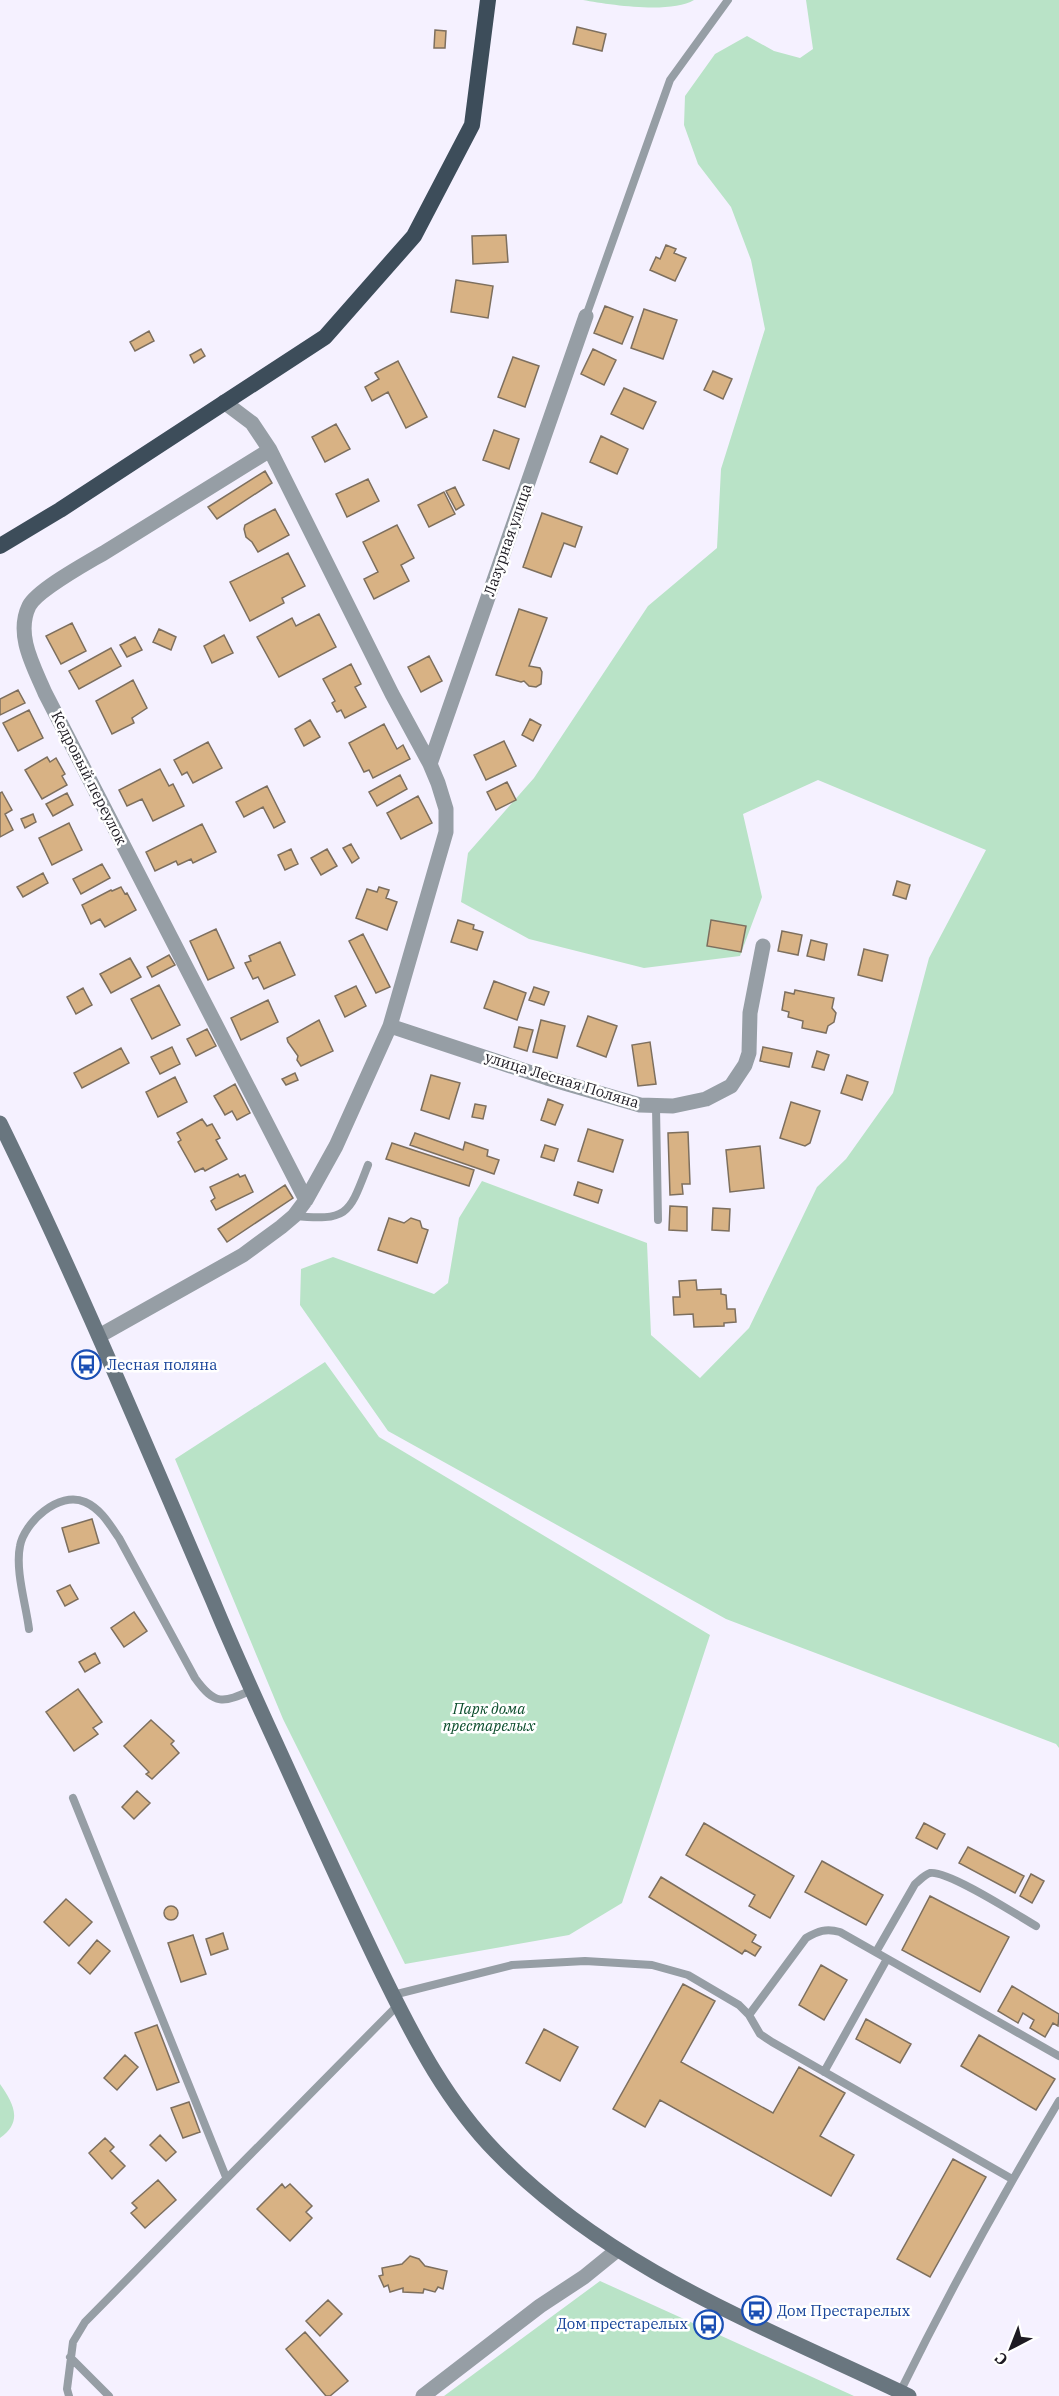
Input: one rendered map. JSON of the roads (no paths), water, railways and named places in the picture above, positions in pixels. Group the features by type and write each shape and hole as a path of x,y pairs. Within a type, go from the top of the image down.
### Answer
{"highway":[{"path":"0,546 60,510 325,338 414,236 472,125 488,0"}],"main road":[{"path":"0,1123 99,1336 252,1690 349,1904 436,2076 495,2152 531,2184 616,2251 709,2303 904,2394"}],"street":[{"name":"Лазурная улица","path":"430,764 586,316"},
{"path":"99,1336 243,1255 294,1216 306,1200 336,1146 390,1026 444,843 446,809 430,764 392,694 270,450 252,423 224,402"},
{"name":"Кедровый переулок","path":"270,450 85,564 38,596 30,605 25,618 24,632 27,650 45,693 306,1200"},
{"name":"улица Лесная Поляна","path":"390,1026 633,1103 656,1107 706,1099 731,1086 742,1071 749,1053 750,1013 763,946"},
{"path":"423,2396 616,2251"}],"lane":[{"path":"586,316 670,81 728,0"},
{"path":"656,1107 658,1220"},
{"path":"294,1216 328,1217 348,1209 353,1203 368,1165"},
{"path":"29,1629 19,1559 20,1545 25,1531 47,1510 62,1502 75,1499 85,1501 102,1515 119,1538 195,1678 206,1694 214,1699 229,1700 252,1690"},
{"path":"73,1798 226,2177"},
{"path":"876,1952 915,1884 930,1873 951,1878 1036,1926"},
{"path":"749,2015 806,1938 818,1931 832,1930 840,1932 1059,2056"},
{"path":"824,2072 887,1959"},
{"path":"69,2396 70,2357 77,2332 85,2322 396,2000 512,1965 585,1961 652,1965 688,1975 733,2001 749,2015 756,2029 764,2037 1012,2179"},
{"path":"904,2394 932,2328 1012,2179 1059,2101"},
{"path":"70,2357 109,2396"}],"place":[{"name":"Лесная поляна","path":"86,1365"},
{"name":"Дом Престарелых","path":"756,2311"},
{"name":"Дом престарелых","path":"709,2324"}],"park label":[{"name":"Парк дома престарелых","path":"489,1718"}]}
